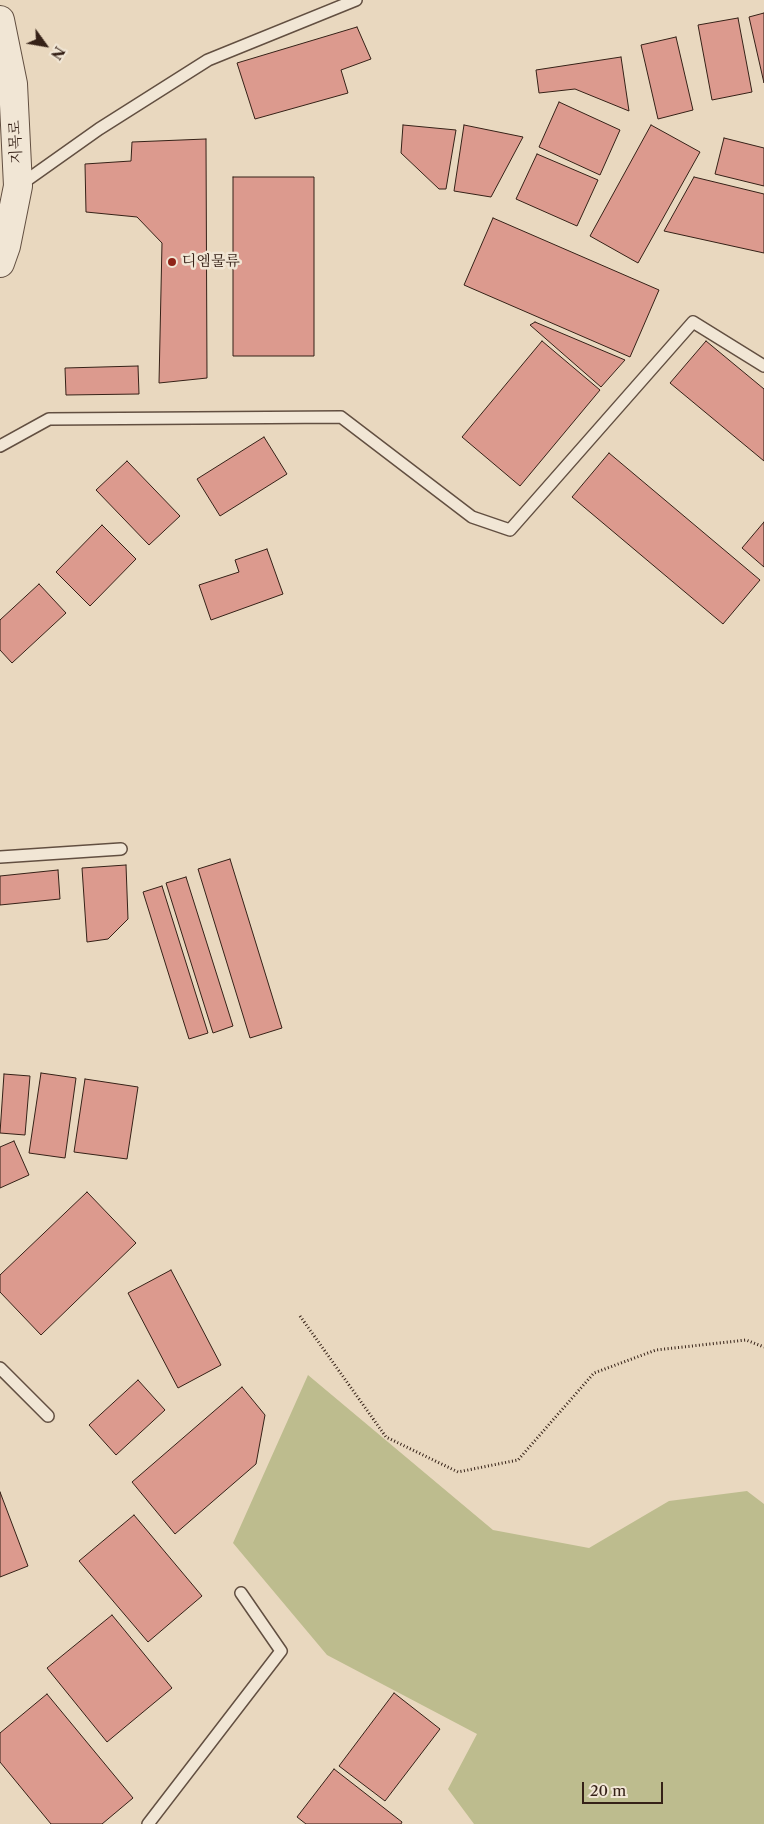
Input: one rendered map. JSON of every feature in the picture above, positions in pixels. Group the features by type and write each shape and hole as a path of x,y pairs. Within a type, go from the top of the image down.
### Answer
{"street":[{"name":"지목로","path":"0,20 13,84 18,186 6,246 0,263"}],"lane":[{"path":"18,186 100,129 208,60 356,0"},
{"path":"0,446 49,419 341,417 472,517 510,530 693,322 764,366"},
{"path":"0,857 121,849"},
{"path":"0,1368 48,1416"},
{"path":"148,1824 281,1651 241,1593"}],"path":[{"path":"300,1316 386,1437 458,1472 518,1460 594,1373 656,1350 746,1340 764,1347"}],"shaded area":[{"path":"308,1375 493,1530 589,1548 669,1501 747,1491 764,1504 764,1824 474,1824 448,1789 477,1734 327,1655 233,1543"}],"building":[{"path":"764,13 764,83 749,17"},
{"path":"738,18 752,92 712,100 698,25"},
{"path":"357,27 371,59 341,70 348,93 255,119 237,63"},
{"path":"676,37 693,110 658,119 641,45"},
{"path":"621,57 629,111 575,89 539,93 536,70"},
{"path":"559,102 620,130 600,175 539,147"},
{"path":"403,125 456,130 446,189 439,189 401,153"},
{"path":"464,125 523,137 491,197 454,191"},
{"path":"651,125 700,152 638,263 590,236"},
{"path":"724,138 764,148 764,186 715,174"},
{"path":"206,139 207,378 159,383 162,243 137,217 86,212 85,164 131,161 132,142"},
{"path":"537,154 598,180 577,226 516,199"},
{"path":"233,177 314,177 314,356 233,356"},
{"path":"694,177 764,194 764,253 664,231"},
{"path":"493,218 659,290 630,357 464,285"},
{"path":"535,322 625,360 601,387 530,325"},
{"path":"542,341 600,390 520,486 462,437"},
{"path":"706,341 764,389 764,461 670,383"},
{"path":"138,366 139,394 66,395 65,368"},
{"path":"264,437 287,474 220,516 197,479"},
{"path":"609,453 760,580 723,624 572,497"},
{"path":"127,461 180,516 149,545 96,490"},
{"path":"764,522 764,567 742,548"},
{"path":"102,525 136,559 90,606 56,572"},
{"path":"267,549 283,594 211,620 199,585 239,572 235,560"},
{"path":"39,584 66,613 12,663 0,650 0,620"},
{"path":"230,859 282,1028 250,1038 198,869"},
{"path":"126,865 128,919 108,939 87,942 82,868"},
{"path":"58,870 60,899 0,905 0,876"},
{"path":"186,877 233,1026 213,1033 166,883"},
{"path":"162,886 208,1033 189,1039 143,892"},
{"path":"41,1073 76,1078 65,1158 29,1153"},
{"path":"4,1074 30,1076 25,1135 0,1133"},
{"path":"85,1079 138,1087 127,1159 74,1152"},
{"path":"14,1141 29,1175 0,1188 0,1147"},
{"path":"87,1192 136,1243 41,1335 0,1292 0,1275"},
{"path":"171,1270 221,1365 178,1388 128,1293"},
{"path":"138,1380 165,1410 116,1455 89,1425"},
{"path":"242,1387 265,1415 256,1464 175,1534 132,1482"},
{"path":"0,1492 28,1566 0,1577"},
{"path":"134,1515 202,1596 148,1642 79,1561"},
{"path":"112,1615 172,1688 107,1742 47,1668"},
{"path":"394,1693 440,1729 385,1801 339,1766"},
{"path":"47,1694 133,1798 102,1824 51,1824 0,1762 0,1733"},
{"path":"334,1769 402,1822 401,1824 306,1824 297,1817"}],"place":[{"name":"디엠물류","path":"172,262"}]}
